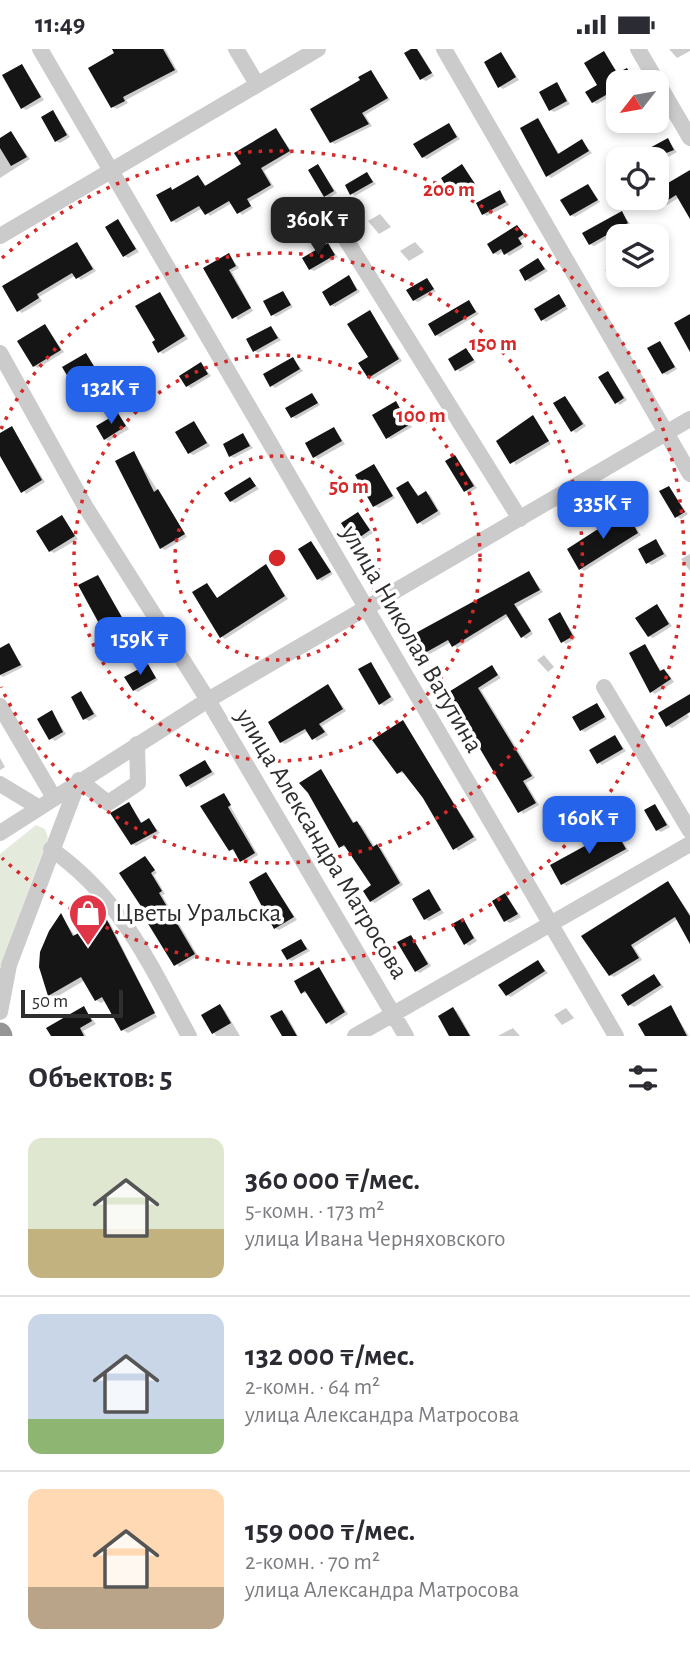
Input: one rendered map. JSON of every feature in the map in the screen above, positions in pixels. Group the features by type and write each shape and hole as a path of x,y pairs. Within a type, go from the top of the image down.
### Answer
{"street":[{"name":"улица Николая Ватутина","path":"40,49 616,1036"},
{"path":"236,49 257,85"},
{"path":"0,236 318,49"},
{"path":"444,49 690,474"},
{"path":"638,49 690,138"},
{"path":"327,209 520,519"},
{"name":"улица Александра Матросова","path":"0,353 85,506 208,700 406,1036"},
{"path":"0,833 53,796 208,700 690,419"},
{"path":"604,687 690,831"},
{"path":"0,706 53,796"},
{"path":"79,780 108,803 138,783 137,744"},
{"path":"0,1012 9,965 79,780"},
{"path":"0,783 38,807"},
{"path":"355,1036 552,926 690,844"},
{"path":"51,849 70,862 114,905 189,1036"}],"green space":[{"path":"36,825 45,829 48,838 0,967 0,854"}],"building":[{"path":"112,49 163,49 175,70 123,97 125,101 111,108 88,68 114,53"},
{"path":"417,49 432,73 420,80 404,53"},
{"path":"604,51 615,70 606,70 606,95 592,103 585,92 597,85 584,63"},
{"path":"501,52 516,77 498,88 484,62"},
{"path":"22,64 41,97 21,109 2,75"},
{"path":"371,70 388,98 362,113 369,124 330,143 310,109 360,80 358,77"},
{"path":"557,82 567,101 549,111 539,92"},
{"path":"53,110 67,135 55,142 41,117"},
{"path":"538,118 558,154 582,139 589,151 546,177 520,128"},
{"path":"449,123 457,137 422,158 413,144"},
{"path":"276,128 290,151 261,168 271,185 247,199 251,206 237,214 229,201 205,215 199,206 171,222 156,195 171,187 172,190 198,175 205,186 241,164 234,153"},
{"path":"11,131 27,157 11,166 0,148 0,138"},
{"path":"668,138 674,150 669,152 669,147 652,147"},
{"path":"318,164 334,191 324,197 308,170"},
{"path":"462,164 475,184 453,198 441,178"},
{"path":"690,170 690,219 676,195 669,200 669,182"},
{"path":"367,172 373,182 350,195 345,185"},
{"path":"588,184 598,200 570,216 560,200"},
{"path":"500,190 506,202 482,215 476,203"},
{"path":"305,206 313,220 286,235 278,221"},
{"path":"622,211 628,223 606,224 606,235 589,245 582,233"},
{"path":"118,219 136,249 123,257 105,227"},
{"path":"517,225 524,234 518,238 522,244 504,255 501,249 493,254 487,244"},
{"path":"77,242 93,269 76,279 72,273 37,294 39,298 17,312 2,286"},
{"path":"328,243 335,255 309,270 302,258"},
{"path":"229,253 236,266 229,270 251,308 232,319 203,268"},
{"path":"538,258 545,269 525,281 519,270"},
{"path":"349,275 357,290 330,306 322,292"},
{"path":"427,278 434,289 413,301 406,290"},
{"path":"283,291 291,305 271,316 263,301"},
{"path":"160,292 185,336 158,353 152,342 155,340 135,306"},
{"path":"559,294 566,306 541,321 534,309"},
{"path":"469,300 476,312 435,336 428,324"},
{"path":"370,310 399,359 368,378 358,363 368,357 347,324"},
{"path":"690,314 690,352 674,323"},
{"path":"45,324 61,350 33,367 17,341"},
{"path":"271,326 278,338 253,352 246,339"},
{"path":"660,341 675,367 662,374 647,348"},
{"path":"466,348 474,360 455,371 448,359"},
{"path":"86,353 98,373 74,387 62,367"},
{"path":"293,357 300,369 270,387 263,374"},
{"path":"201,362 208,374 186,387 179,376"},
{"path":"608,371 624,398 615,404 598,377"},
{"path":"312,393 318,403 291,418 285,408"},
{"path":"565,396 583,424 571,432 553,403"},
{"path":"396,401 409,425 386,439 372,415"},
{"path":"118,413 126,426 104,440 96,426"},
{"path":"533,415 549,441 510,464 496,441"},
{"path":"194,421 207,443 188,454 175,432"},
{"path":"12,426 42,480 21,493 0,456 0,433"},
{"path":"334,427 342,441 313,458 305,443"},
{"path":"243,433 250,446 229,457 223,444"},
{"path":"134,451 154,492 158,489 185,534 160,549 115,461"},
{"path":"455,455 474,486 464,492 445,461"},
{"path":"374,464 393,496 373,507 355,475"},
{"path":"250,477 256,486 230,502 224,493"},
{"path":"408,481 418,496 426,491 438,511 417,524 396,488"},
{"path":"669,486 685,512 675,518 659,491"},
{"path":"626,511 638,533 579,570 567,549"},
{"path":"358,512 370,530 353,542 341,523"},
{"path":"62,515 75,536 49,552 36,531"},
{"path":"656,539 664,554 646,564 638,549"},
{"path":"311,541 331,572 317,580 298,549"},
{"path":"266,564 285,596 220,638 192,592 207,583 217,598"},
{"path":"529,571 540,590 514,604 531,631 521,638 506,614 452,647 448,640 423,654 412,635"},
{"path":"98,575 128,628 108,640 78,585"},
{"path":"657,604 669,624 648,637 635,618"},
{"path":"560,612 573,636 561,643 548,619"},
{"path":"9,643 21,665 0,675 0,648"},
{"path":"645,644 660,671 664,669 671,679 650,693 629,653"},
{"path":"371,662 391,697 379,705 358,669"},
{"path":"148,664 156,678 133,691 124,677"},
{"path":"492,665 498,675 478,688 532,776 523,781 536,803 518,813 447,693"},
{"path":"328,684 343,709 319,724 325,732 312,740 305,729 280,743 268,722"},
{"path":"81,691 94,714 83,720 71,697"},
{"path":"690,694 690,712 666,727 658,713"},
{"path":"597,703 605,717 580,731 572,717"},
{"path":"52,710 63,732 49,740 37,719"},
{"path":"403,720 474,837 453,850 423,798 402,771 397,774 372,740"},
{"path":"615,735 623,749 597,764 589,750"},
{"path":"205,760 212,772 186,787 179,775"},
{"path":"321,769 353,823 357,821 373,847 377,844 400,883 370,902 363,891 371,885 344,845 339,848 308,793 299,783"},
{"path":"224,793 231,805 228,807 255,853 240,862 233,849 229,851 200,806"},
{"path":"129,802 141,823 149,818 157,831 131,845 110,813"},
{"path":"655,804 667,825 656,831 644,810"},
{"path":"611,823 626,849 561,885 550,865 603,836 599,830"},
{"path":"145,856 155,870 151,873 162,891 159,893 195,954 174,966 147,922 150,920 119,873"},
{"path":"266,872 294,917 274,929 249,882"},
{"path":"668,881 690,916 690,944 675,917 631,945 639,958 609,976 581,936"},
{"path":"429,889 441,910 424,920 412,899"},
{"path":"505,893 518,914 504,922 492,901"},
{"path":"61,913 73,936 106,918 155,1013 121,1031 102,997 95,1001 81,977 48,996 39,967 40,952"},
{"path":"463,918 474,938 464,945 452,924"},
{"path":"411,935 428,964 415,972 397,942"},
{"path":"301,939 307,949 287,960 281,950"},
{"path":"538,960 545,971 506,996 498,985"},
{"path":"319,967 345,1012 326,1024 305,991 301,994 294,981"},
{"path":"654,974 661,985 628,1006 621,995"},
{"path":"220,1004 231,1023 212,1034 201,1015"},
{"path":"671,1005 687,1036 645,1036 638,1024"},
{"path":"84,1006 92,1021 80,1028 84,1036 51,1036 46,1028"},
{"path":"453,1007 470,1036 449,1036 438,1016"},
{"path":"282,1010 297,1036 282,1036 270,1016"}],"place":[{"name":"Цветы Уральска","path":"88,947"}]}
